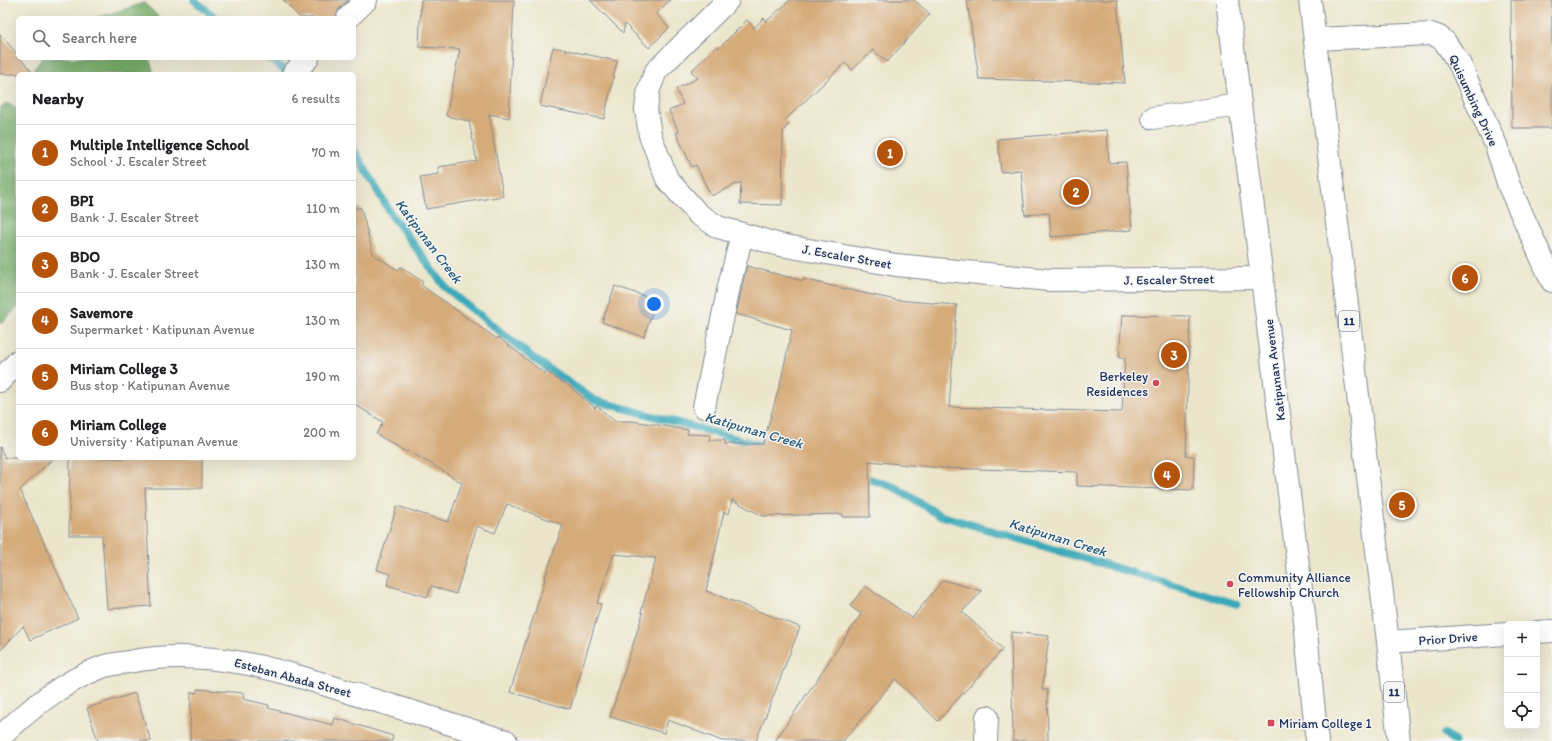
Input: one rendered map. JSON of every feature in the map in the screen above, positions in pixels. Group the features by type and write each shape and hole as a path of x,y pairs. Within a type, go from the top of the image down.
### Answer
{"main road":[{"path":"350,16 366,0"},
{"name":"J. Escaler Street","path":"728,0 656,71 648,89 646,109 650,135 667,179 698,214 718,227 780,245 896,265 1049,280 1262,278"},
{"name":"Katipunan Avenue","path":"1227,0 1304,614 1317,741"},
{"name":"11","path":"1310,0 1388,642 1398,741"},
{"name":"Quisumbing Drive","path":"1315,39 1431,34 1445,42 1459,63 1482,112 1496,145 1509,186 1552,281"},
{"path":"295,72 306,60"},
{"path":"1153,118 1239,105"},
{"path":"704,407 730,282 742,235"},
{"path":"0,381 16,363"},
{"path":"1540,632 1552,631"},
{"name":"Prior Drive","path":"1388,642 1504,634"},
{"name":"Esteban Abada Street","path":"0,737 27,712 54,692 103,667 151,657 174,656 217,658 262,666 506,741"},
{"path":"986,741 987,717"}],"green space":[{"path":"144,3 158,16 102,16"},
{"path":"41,60 150,60 153,72 32,72"},
{"path":"7,103 16,109 16,309 0,324 0,108"}],"building":[{"path":"283,0 348,0 339,9 337,16 298,16"},
{"path":"421,0 514,0 509,118 489,114 503,196 426,209 420,177 439,174 438,167 477,161 469,121 446,116 460,49 419,47"},
{"path":"590,0 670,0 656,14 669,28 649,48 625,24 623,33"},
{"path":"790,0 914,0 930,14 887,62 873,50 852,70 845,63 785,120 789,124 783,131 782,205 740,204 741,182 711,196 696,165 692,167 676,133 679,132 669,111 683,104 676,89 698,78 691,71 717,46 719,48 747,20 754,28 764,18 767,21"},
{"path":"967,0 1117,0 1125,83 979,79"},
{"path":"1511,0 1552,0 1552,128 1512,128"},
{"path":"0,34 16,53 16,60 22,60 32,72 0,74"},
{"path":"553,47 617,61 604,119 540,106"},
{"path":"1107,130 1109,163 1126,162 1132,230 1051,237 1049,213 1025,215 1021,170 1001,172 998,139"},
{"path":"356,208 361,208 373,254 398,270 401,267 423,282 421,285 497,339 498,337 545,374 546,371 563,383 564,382 595,408 597,406 614,421 633,421 688,430 687,434 710,435 709,440 725,440 725,444 763,444 780,384 792,330 736,314 747,266 803,281 803,279 896,300 957,305 949,407 1122,412 1125,358 1119,358 1122,315 1190,316 1186,456 1194,456 1193,490 1077,486 1077,472 942,468 869,461 870,517 843,517 843,514 763,516 732,500 729,514 724,512 706,591 800,627 756,741 722,741 668,720 664,733 610,717 643,613 641,612 656,558 614,554 597,603 601,604 570,709 510,692 544,580 563,525 507,504 495,533 477,526 456,594 431,586 428,597 387,585 391,574 377,570 397,506 448,522 462,483 435,466 376,434 383,422 356,405"},
{"path":"615,286 656,300 644,337 602,322"},
{"path":"0,447 5,458 16,458 16,460 51,460 20,490 78,618 30,640 23,626 0,651"},
{"path":"70,460 202,460 202,488 145,488 151,606 107,609 102,535 69,535"},
{"path":"943,580 982,591 962,612 1003,649 938,721 895,679 843,741 775,741 861,614 850,606 865,586 912,618"},
{"path":"1011,632 1049,636 1042,690 1047,690 1048,741 1013,741"},
{"path":"197,689 244,693 243,699 269,705 268,708 333,725 335,718 393,736 392,741 190,741 191,692 197,693"},
{"path":"135,693 151,741 98,741 87,708"}],"waterway":[{"name":"Katipunan Creek","path":"194,0 214,16"},
{"name":"Katipunan Creek","path":"272,60 284,70"},
{"name":"Katipunan Creek","path":"356,153 391,214 446,288 533,358 594,400 767,447"},
{"name":"Katipunan Creek","path":"860,476 894,487 939,515 1237,604"},
{"name":"Katipunan Creek","path":"1445,734 1455,741"}],"place":[{"name":"Multiple Intelligence School","path":"890,153"},
{"name":"BPI","path":"1076,192"},
{"name":"Miriam College","path":"1465,278"},
{"name":"BDO","path":"1174,355"},
{"name":"Berkeley Residences","path":"1156,383"},
{"name":"Savemore","path":"1167,475"},
{"name":"Miriam College 3","path":"1402,505"},
{"name":"Community Alliance Fellowship Church","path":"1230,584"},
{"name":"Miriam College 1","path":"1271,723"}]}
